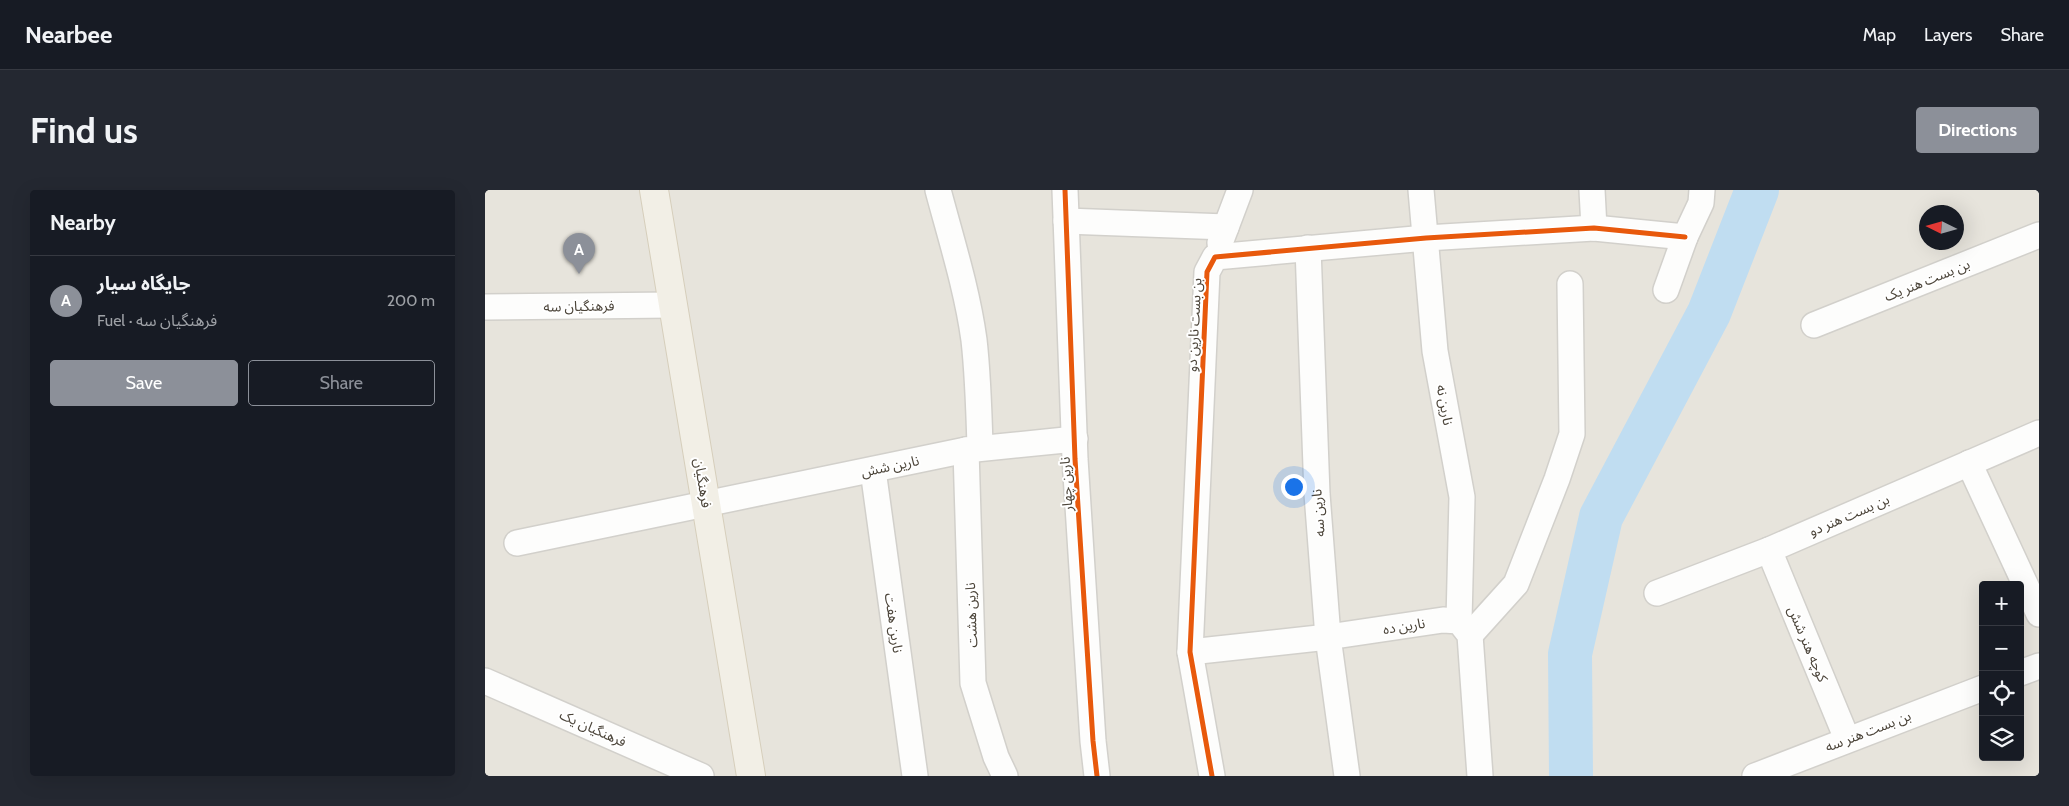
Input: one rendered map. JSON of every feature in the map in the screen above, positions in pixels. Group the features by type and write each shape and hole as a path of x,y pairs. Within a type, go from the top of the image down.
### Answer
{"main road":[{"name":"فرهنگیان","path":"654,190 751,776"}],"street":[{"name":"نارین هشت","path":"938,190 962,279 973,338 979,390 973,448 973,683 996,758 1005,776"},
{"name":"نارین چهار","path":"1065,190 1075,439 1093,741 1097,776"},
{"name":"بن بست نارین دو","path":"1212,776 1190,652 1207,272 1215,257 1240,190"},
{"name":"نارین نه","path":"1421,190 1435,351 1462,497 1465,628"},
{"path":"1592,190 1595,228"},
{"path":"1666,290 1685,237 1701,203 1702,190"},
{"path":"1066,221 1226,227"},
{"path":"1215,257 1426,238 1595,228 1685,237"},
{"name":"بن بست هنر یک","path":"1814,325 2039,235"},
{"name":"نارین سه","path":"1309,248 1317,494 1328,637 1347,776"},
{"path":"1480,776 1465,628 1516,584 1557,479 1572,434 1570,284"},
{"name":"فرهنگیان سه","path":"485,307 673,305"},
{"name":"بن بست هنر دو","path":"1657,593 1769,550 2039,433"},
{"name":"نارین شش","path":"517,543 973,448 1075,439"},
{"path":"1969,463 2039,614"},
{"name":"نارین هفت","path":"873,470 915,776"},
{"name":"کوچه هنر شش","path":"1769,550 1847,739"},
{"name":"نارین ده","path":"1190,652 1328,637 1443,620 1465,628"},
{"path":"2024,672 2039,666"},
{"name":"فرهنگیان یک","path":"485,681 701,776"},
{"name":"بن بست هنر سه","path":"1755,776 1979,690"}],"shaded area":[{"path":"485,190 2039,190 2039,776 485,776"}],"waterway":[{"path":"1571,776 1570,654 1601,517 1709,313 1757,190"}],"cycle path":[{"path":"1065,190 1075,459 1093,741 1097,776"},
{"path":"1212,776 1190,652 1207,272 1215,257 1426,238 1594,228 1685,237"}],"place":[{"name":"جایگاه سیار","path":"579,274"}]}
